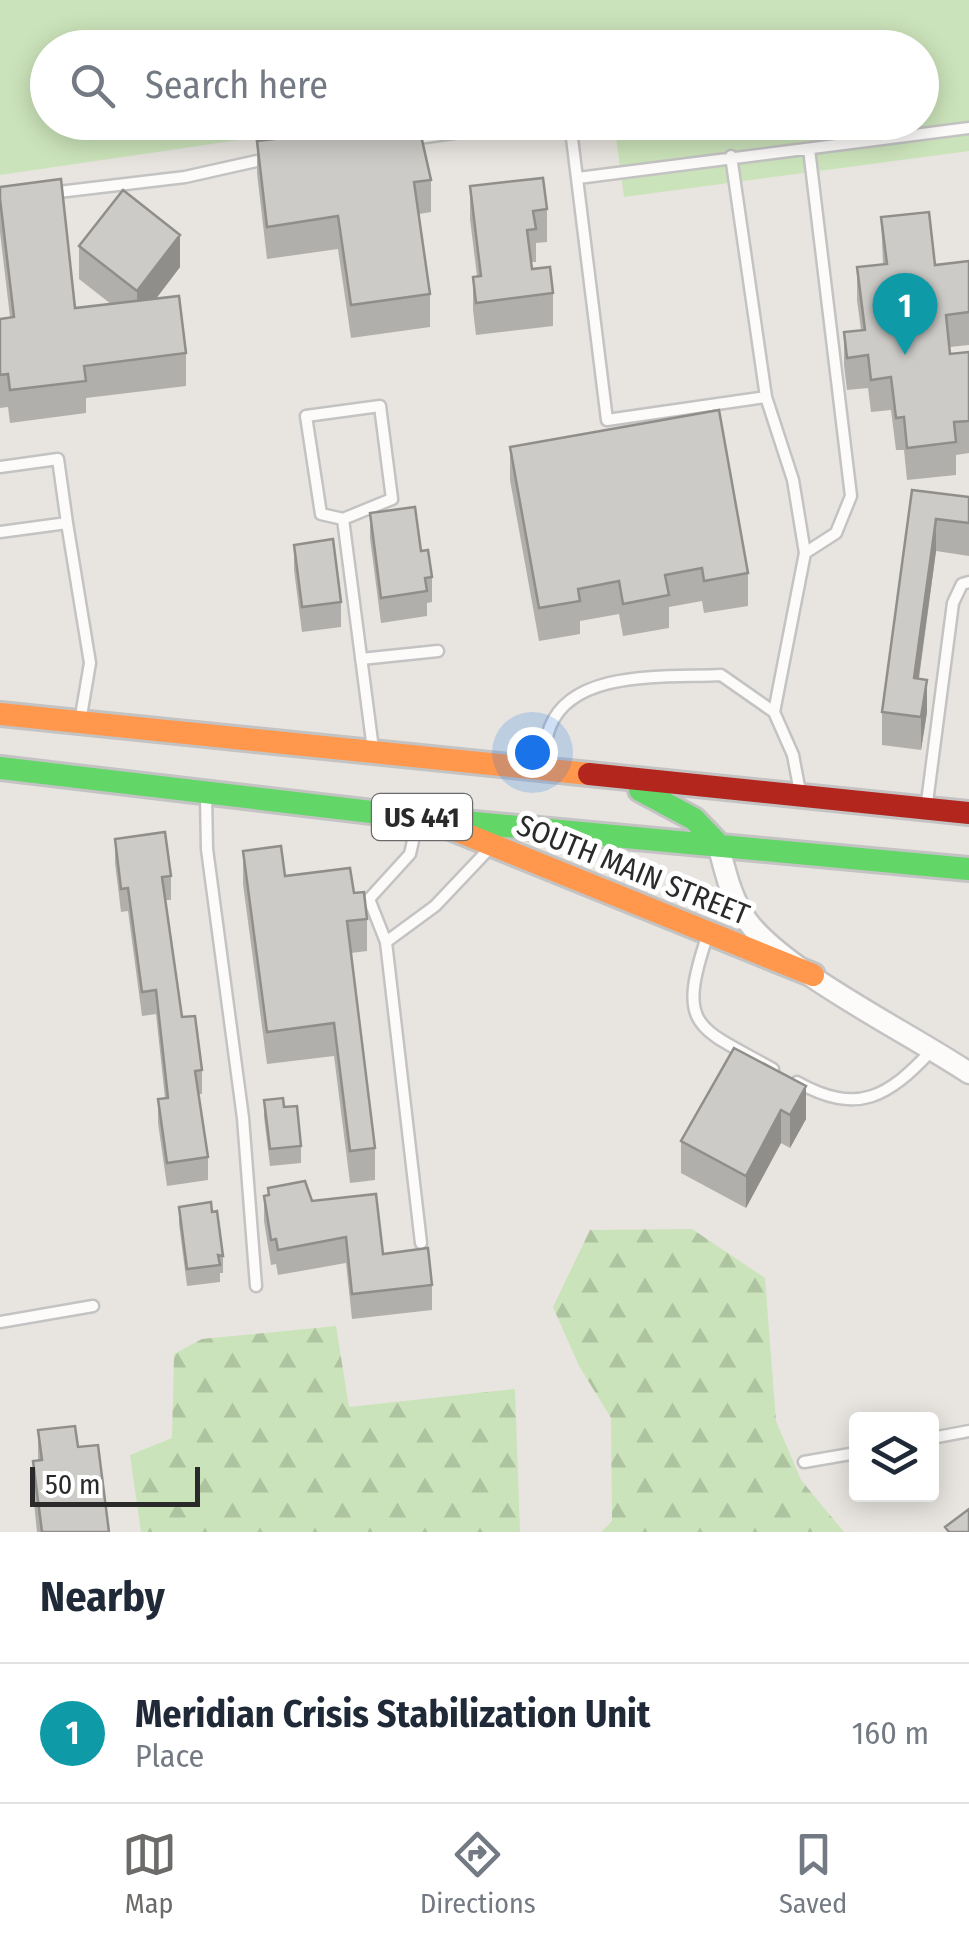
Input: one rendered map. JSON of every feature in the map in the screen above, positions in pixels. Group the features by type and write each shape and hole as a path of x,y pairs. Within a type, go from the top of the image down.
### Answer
{"main road":[{"name":"US 441","path":"0,714 75,749 206,790 425,818 540,799 615,779 969,813"},
{"name":"US 441","path":"0,768 75,749 374,755 718,844 969,869"},
{"path":"615,779 667,802 694,820 718,844"},
{"name":"SOUTH MAIN STREET","path":"425,818 812,976"}],"street":[{"name":"SOUTH MAIN STREET","path":"718,844 737,905 749,924 812,976 969,1073"}],"lane":[{"path":"939,132 969,128"},
{"path":"393,141 400,140"},
{"path":"573,140 608,420 766,397"},
{"path":"578,178 874,140"},
{"path":"805,553 836,534 851,496 810,148"},
{"path":"26,196 185,177 282,156"},
{"path":"731,156 766,397 793,480 805,553 774,712"},
{"path":"380,406 392,499 343,519 321,514 306,416 380,406"},
{"path":"0,467 58,459 90,663 75,749"},
{"path":"343,519 374,755"},
{"path":"0,532 67,523"},
{"path":"926,809 953,603 962,584 969,582"},
{"path":"362,659 438,651"},
{"path":"540,799 550,727 567,702 591,688 721,674 774,712 793,755 801,797"},
{"path":"206,790 208,849 243,1118 256,1286"},
{"path":"421,1243 386,942 369,899 410,854 425,818"},
{"path":"386,942 435,906 492,846"},
{"path":"709,932 692,981 693,1008 702,1029 827,1098 879,1096 908,1076 933,1049"},
{"path":"0,1322 93,1306"},
{"path":"939,1437 969,1431"},
{"path":"804,1462 849,1454"}],"green space":[{"path":"0,0 969,0 969,151 624,197 616,140 939,140 939,30 30,30 30,140 240,140 0,175"},
{"path":"692,1229 765,1278 776,1421 801,1480 844,1532 601,1532 612,1521 611,1418 579,1366 553,1307 590,1230"},
{"path":"336,1326 349,1407 515,1389 520,1532 141,1532 130,1455 172,1438 174,1354 202,1339"}],"building":[{"path":"422,140 431,180 414,182 430,294 351,305 338,216 267,227 257,141"},
{"path":"543,178 547,209 533,211 536,229 527,230 532,269 550,267 553,293 476,303 473,277 481,276 470,186"},
{"path":"61,179 75,308 179,296 186,353 84,366 86,381 10,390 8,374 0,375 0,319 14,317 0,187"},
{"path":"123,190 180,235 137,291 79,246"},
{"path":"929,212 935,265 969,261 969,312 946,315 950,354 969,352 969,421 954,422 956,442 907,448 904,417 896,418 891,377 871,380 868,355 847,358 844,332 865,330 857,267 887,264 881,217"},
{"path":"719,410 748,573 704,581 702,568 665,575 669,595 623,604 619,581 578,589 580,601 539,608 510,447"},
{"path":"912,490 969,497 969,523 936,519 914,678 927,680 921,717 882,712"},
{"path":"415,507 421,551 428,550 432,577 425,578 427,591 381,598 370,513"},
{"path":"333,539 341,602 302,607 294,545"},
{"path":"165,832 171,876 162,877 182,1017 195,1016 202,1070 195,1071 208,1157 167,1163 158,1099 168,1098 156,990 142,992 128,888 121,889 115,839"},
{"path":"281,846 285,876 350,868 354,893 364,892 367,919 347,921 375,1148 350,1151 334,1023 267,1032 243,851"},
{"path":"734,1048 806,1086 790,1115 781,1110 746,1176 681,1141"},
{"path":"283,1098 284,1107 297,1106 301,1146 270,1149 264,1100"},
{"path":"305,1181 312,1201 376,1194 383,1254 428,1248 432,1285 352,1294 346,1237 278,1250 276,1239 271,1240 264,1196 269,1195 268,1188"},
{"path":"211,1202 212,1212 217,1211 223,1256 218,1255 220,1265 187,1269 179,1207"},
{"path":"75,1426 78,1447 98,1445 109,1532 42,1532 33,1461 42,1460 38,1430"},
{"path":"969,1509 969,1532 949,1532 945,1527"}],"traffic: fast":[{"path":"0,768 431,819 969,869"},
{"path":"640,790 694,819 718,844"}],"traffic: slow":[{"path":"0,714 589,774"},
{"path":"438,823 813,975"}],"traffic: jam":[{"path":"589,774 969,813"}],"place":[{"name":"Meridian Crisis Stabilization Unit","path":"905,355"}]}
